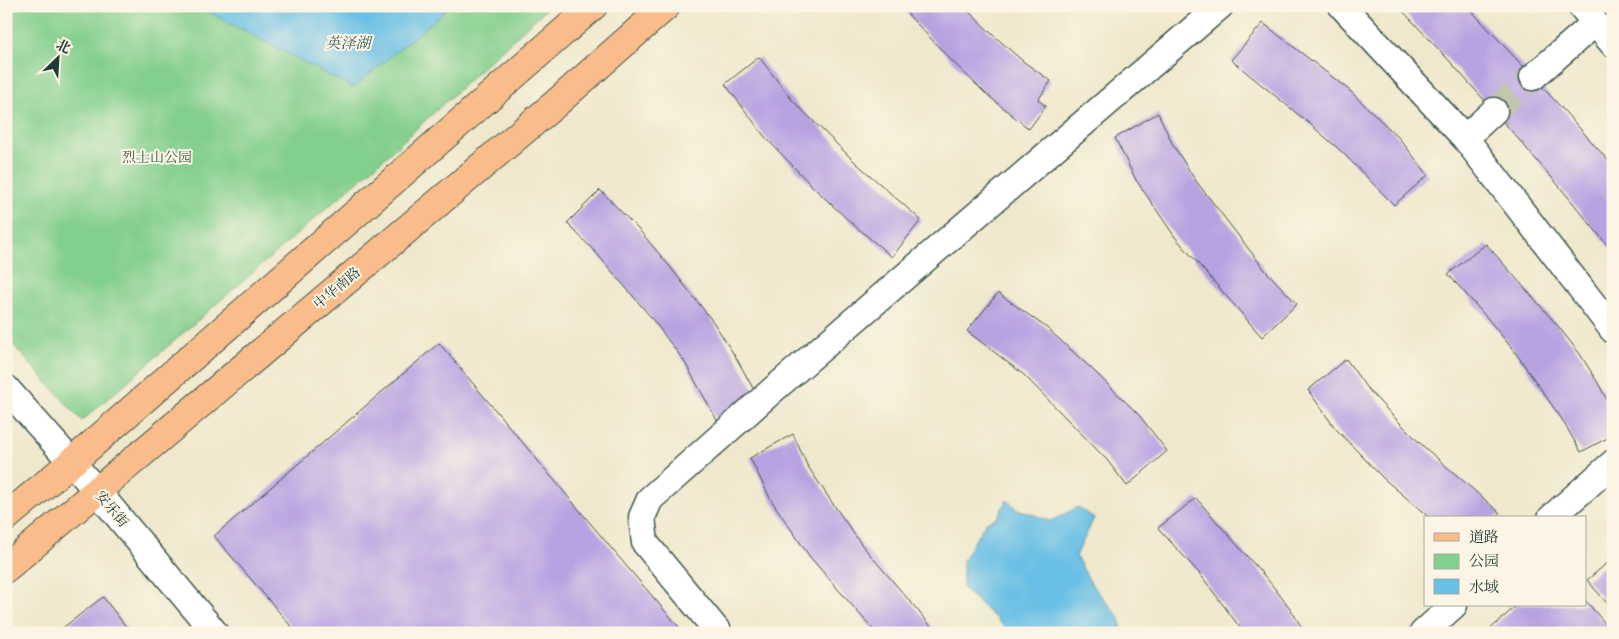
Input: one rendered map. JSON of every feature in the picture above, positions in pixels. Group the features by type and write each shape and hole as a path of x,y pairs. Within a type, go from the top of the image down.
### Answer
{"main road":[{"path":"6,517 72,462 593,6"},
{"name":"中华南路","path":"6,568 554,106 666,6"}],"street":[{"path":"719,633 645,543 642,517 650,499 774,389 1220,6"},
{"path":"1342,6 1465,138 1613,330"},
{"path":"1533,77 1588,15 1613,44"},
{"path":"1465,138 1494,111"},
{"name":"安乐街","path":"6,388 97,491 215,633"},
{"path":"1553,516 1613,462"},
{"path":"1423,633 1453,606"}],"green space":[{"name":"烈士山公园","path":"6,6 549,6 389,154 82,421 6,337"}],"water":[{"name":"英泽湖","path":"170,6 451,6 353,88 209,12"},
{"path":"1007,500 1018,509 1051,521 1078,507 1094,518 1076,556 1092,585 1120,618 1122,633 1011,633 963,588 963,560 986,522 997,518"}],"building":[{"path":"900,6 963,6 1024,62 1051,81 1038,100 1046,106 1029,129 985,93"},
{"path":"1398,6 1467,6 1613,166 1613,252 1494,111"},
{"path":"1263,23 1349,90 1399,138 1428,175 1394,205 1342,152 1231,60"},
{"path":"759,57 792,100 856,163 921,220 892,257 813,187 765,137 725,84"},
{"path":"1158,113 1173,145 1196,181 1265,270 1297,304 1262,337 1175,237 1136,180 1115,138"},
{"path":"600,190 640,231 714,323 759,399 718,422 684,361 650,316 598,255 567,223"},
{"path":"1486,244 1580,354 1613,411 1613,435 1581,452 1561,418 1515,352 1448,274"},
{"path":"998,293 1047,328 1094,371 1139,415 1167,451 1127,486 1107,460 1024,375 967,331"},
{"path":"439,343 684,633 297,633 214,536"},
{"path":"1346,359 1366,387 1423,446 1500,513 1497,516 1428,516 1383,478 1335,428 1308,390"},
{"path":"793,434 807,465 861,544 937,633 876,633 810,557 771,500 750,458"},
{"path":"1196,498 1268,580 1290,608 1305,633 1244,633 1200,574 1158,528"},
{"path":"1613,558 1613,610 1587,580"},
{"path":"103,597 131,633 56,633"},
{"path":"1586,601 1610,629 1606,633 1486,633 1516,606 1586,606"}],"tunnel":[{"path":"1494,111 1533,77"}]}
